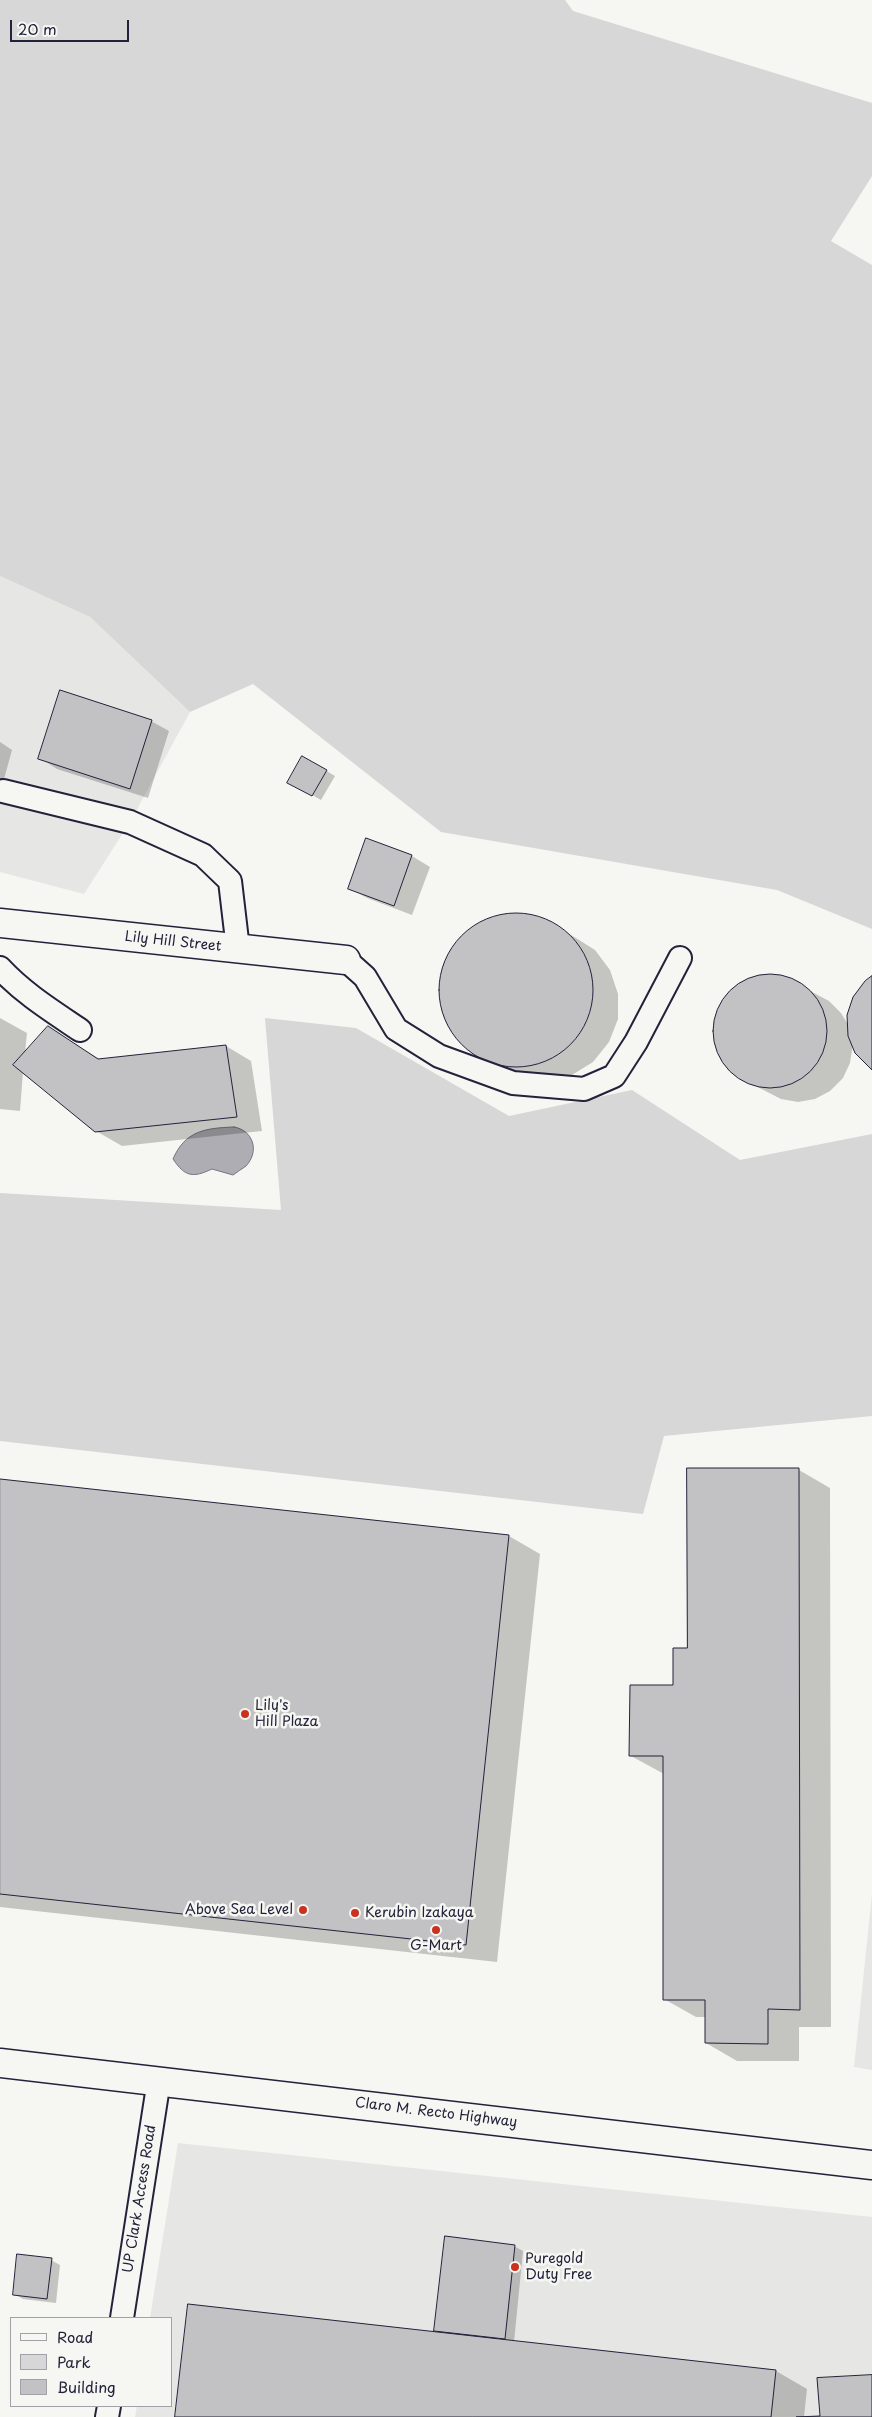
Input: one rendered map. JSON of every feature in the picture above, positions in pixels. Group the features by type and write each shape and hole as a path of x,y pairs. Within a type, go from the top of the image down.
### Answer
{"main road":[{"name":"Lily Hill Street","path":"0,923 346,960"},
{"name":"Claro M. Recto Highway","path":"0,2063 159,2080 872,2165"}],"lane":[{"path":"3,791 130,822 203,855 230,881 238,949"},
{"path":"346,960 365,977 396,1029 439,1056 512,1083 584,1089 614,1076 636,1042 680,958"},
{"path":"0,968 11,980 41,1004 80,1030"},
{"name":"UP Clark Access Road","path":"122,2317 159,2080"}],"shaded area":[{"path":"0,576 90,617 190,712 130,822 84,894 0,872"},
{"path":"234,1127 246,1132 250,1137 253,1154 246,1166 233,1175 212,1169 200,1174 190,1174 181,1169 173,1159 184,1142 197,1133 214,1128"},
{"path":"872,1894 872,2070 854,2067"},
{"name":"Puregold Duty Free","path":"178,2143 872,2217 872,2417 135,2417 137,2407 172,2407 172,2317 150,2317"}],"green space":[{"path":"0,0 565,0 573,11 872,103 872,176 831,241 872,265 872,929 777,890 441,832 253,684 190,712 90,617 0,576"},
{"path":"265,1018 356,1028 509,1116 632,1090 740,1160 872,1134 872,1416 664,1436 643,1514 0,1441 0,1193 281,1210"}],"building":[{"path":"60,690 152,720 130,789 38,759"},
{"path":"302,756 327,770 312,796 287,783"},
{"path":"366,838 412,855 394,906 348,889"},
{"path":"516,913 545,919 559,926 570,936 580,947 587,961 593,990 587,1019 580,1033 570,1044 559,1054 545,1061 516,1067 487,1061 473,1054 462,1044 452,1033 445,1019 439,990 445,961 452,947 462,936 473,926 487,919"},
{"path":"770,974 792,979 810,991 822,1009 827,1031 822,1053 810,1071 792,1083 770,1088 748,1083 730,1071 718,1053 713,1031 718,1009 730,991 748,979"},
{"path":"872,976 872,1070 855,1053 848,1036 847,1015 853,997 865,981"},
{"path":"48,1026 98,1059 226,1045 237,1117 95,1132 13,1065"},
{"path":"687,1468 799,1468 800,2010 768,2009 768,2044 705,2043 705,2000 663,2000 663,1756 629,1756 630,1685 673,1685 673,1648 687,1648"},
{"name":"Lily's Hill Plaza","path":"0,1479 509,1535 466,1945 0,1894"},
{"path":"445,2236 515,2245 505,2339 434,2331"},
{"path":"17,2254 52,2258 47,2299 13,2295"},
{"path":"188,2304 776,2370 771,2417 175,2417"},
{"path":"872,2375 872,2417 796,2417 820,2416 817,2378"}],"place":[{"name":"Lily's Hill Plaza","path":"245,1714"},
{"name":"Above Sea Level","path":"303,1910"},
{"name":"Kerubin Izakaya","path":"355,1913"},
{"name":"G-Mart","path":"436,1930"},
{"name":"Puregold Duty Free","path":"515,2267"}]}
